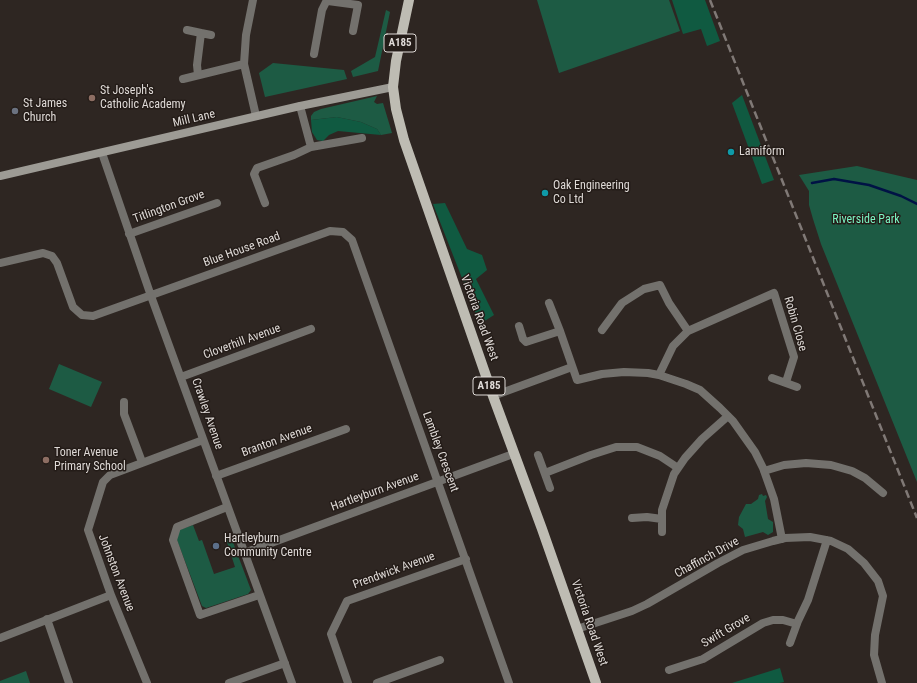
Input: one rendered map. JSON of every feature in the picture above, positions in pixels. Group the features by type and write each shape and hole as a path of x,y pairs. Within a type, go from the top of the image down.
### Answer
{"main road":[{"name":"Victoria Road West","path":"409,0 396,61 393,87 396,109 404,140 513,454 542,529 596,683"},
{"name":"Mill Lane","path":"0,176 300,106 393,87"}],"street":[{"path":"253,0 246,35 244,64 256,116"},
{"path":"314,54 322,10 327,1 359,3 353,31"},
{"path":"187,30 211,35"},
{"path":"198,75 197,65 201,33"},
{"path":"183,79 244,64"},
{"path":"300,106 311,147"},
{"path":"265,203 254,174 257,168 294,156 311,147 362,138"},
{"name":"Crawley Avenue","path":"102,153 150,296 292,683"},
{"name":"Titlington Grove","path":"129,234 217,203"},
{"name":"Blue House Road","path":"0,263 43,253 52,256 58,263 73,307 82,315 93,316 330,231 343,232"},
{"name":"Lambley Crescent","path":"343,232 352,240 466,558 509,683"},
{"path":"602,330 622,303 644,289 660,285 669,303 688,331"},
{"name":"Robin Close","path":"659,375 673,346 688,331 774,294 794,357 786,382"},
{"path":"549,303 577,380 602,374 624,372 659,375 700,390 728,416 755,452 764,471 774,499 782,539"},
{"path":"519,326 526,342 560,331"},
{"name":"Cloverhill Avenue","path":"181,378 311,329"},
{"path":"493,396 572,367"},
{"path":"772,378 797,387"},
{"path":"124,402 124,414 142,462"},
{"path":"662,532 662,510 667,491 674,474 685,458 702,439 728,416"},
{"name":"Branton Avenue","path":"216,476 346,429"},
{"name":"Johnston Avenue","path":"147,683 111,595 88,530 103,482 110,475 203,440"},
{"path":"545,473 616,447 637,447 660,456 678,468"},
{"name":"Hartleyburn Avenue","path":"244,553 513,454"},
{"path":"538,456 550,488"},
{"path":"764,471 784,465 806,463 831,465 865,478 883,493"},
{"path":"227,507 176,527 173,540 200,615 259,595"},
{"path":"632,518 647,517 662,519"},
{"name":"Chaffinch Drive","path":"577,629 632,610 670,592 743,550 782,539 810,537 827,540 848,549 864,563 878,581 883,596 875,635 874,655 882,683"},
{"path":"790,643 808,600 827,540"},
{"name":"Prendwick Avenue","path":"348,683 331,634 347,601 466,558"},
{"path":"0,638 111,595"},
{"path":"47,619 69,683"},
{"name":"Swift Grove","path":"669,670 703,659 763,624 773,620 783,620 797,624"},
{"path":"377,683 440,660"},
{"path":"229,683 285,663"}],"green space":[{"path":"537,0 669,0 680,31 559,73"},
{"path":"672,0 705,0 720,41 707,46 701,29 683,34"},
{"path":"386,10 390,12 378,71 353,77 351,71 375,57"},
{"path":"273,63 344,70 347,79 265,97 259,73"},
{"path":"742,95 774,180 762,184 732,103"},
{"path":"377,96 374,102 377,104 383,103 392,133 381,135 377,129 361,122 337,117 311,120 311,116 314,112 321,109"},
{"path":"337,117 361,122 377,129 381,135 338,131 329,135 323,141 317,140 312,132 311,120"},
{"name":"Riverside Park","path":"857,166 917,180 917,482 821,244 809,205 809,191 799,175"},
{"path":"445,203 467,249 482,255 487,270 476,279 494,315 480,324 433,204"},
{"path":"59,364 102,382 91,407 49,389"},
{"path":"762,494 763,496 766,495 767,497 765,501 768,519 773,522 773,532 768,535 763,532 745,537 743,529 738,525 739,517 746,504 751,504 758,499 759,495"},
{"path":"193,525 199,541 202,540 214,574 235,567 226,539 231,537 251,590 248,594 206,608 202,606 177,540 179,530"},
{"path":"780,668 784,682 732,683"},
{"path":"26,671 30,683 0,683 0,681"}],"waterway":[{"path":"812,183 834,179 869,185 901,196 917,204"}],"railway":[{"path":"710,0 917,518"}],"place":[{"name":"St Joseph's Catholic Academy","path":"92,98"},
{"name":"St James Church","path":"15,111"},
{"name":"Lamiform","path":"731,152"},
{"name":"Oak Engineering Co Ltd","path":"545,193"},
{"name":"Toner Avenue Primary School","path":"46,460"},
{"name":"Hartleyburn Community Centre","path":"216,546"}]}
